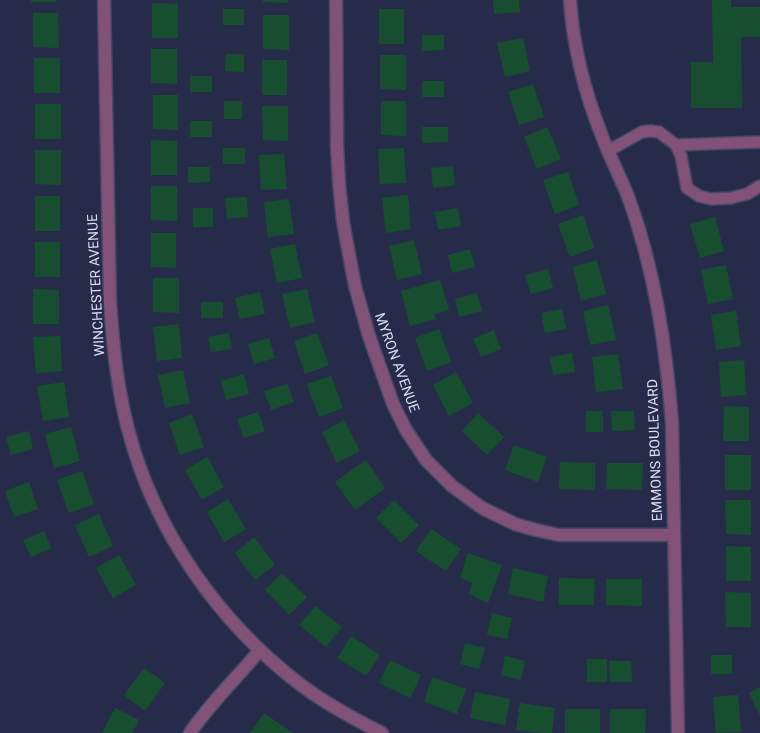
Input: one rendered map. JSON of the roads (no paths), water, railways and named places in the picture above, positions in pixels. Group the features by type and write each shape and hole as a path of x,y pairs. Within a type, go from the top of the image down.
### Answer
{"street":[{"name":"WINCHESTER AVENUE","path":"104,0 110,302 114,351 121,399 128,431 142,472 159,511 191,568 237,627 260,650 301,685 346,715 382,733"},
{"name":"MYRON AVENUE","path":"336,0 337,144 343,222 355,286 368,336 393,404 406,430 426,460 452,486 482,508 515,524 559,535 674,535"},
{"name":"EMMONS BOULEVARD","path":"570,0 575,41 582,74 602,137 638,225 661,325 672,422 678,733"},
{"path":"190,733 213,702 260,650"}],"lane":[{"path":"608,151 642,132 659,132 676,145 681,156 687,188 699,196 711,199 731,198 747,194 760,186"},
{"path":"676,145 760,142"}]}
